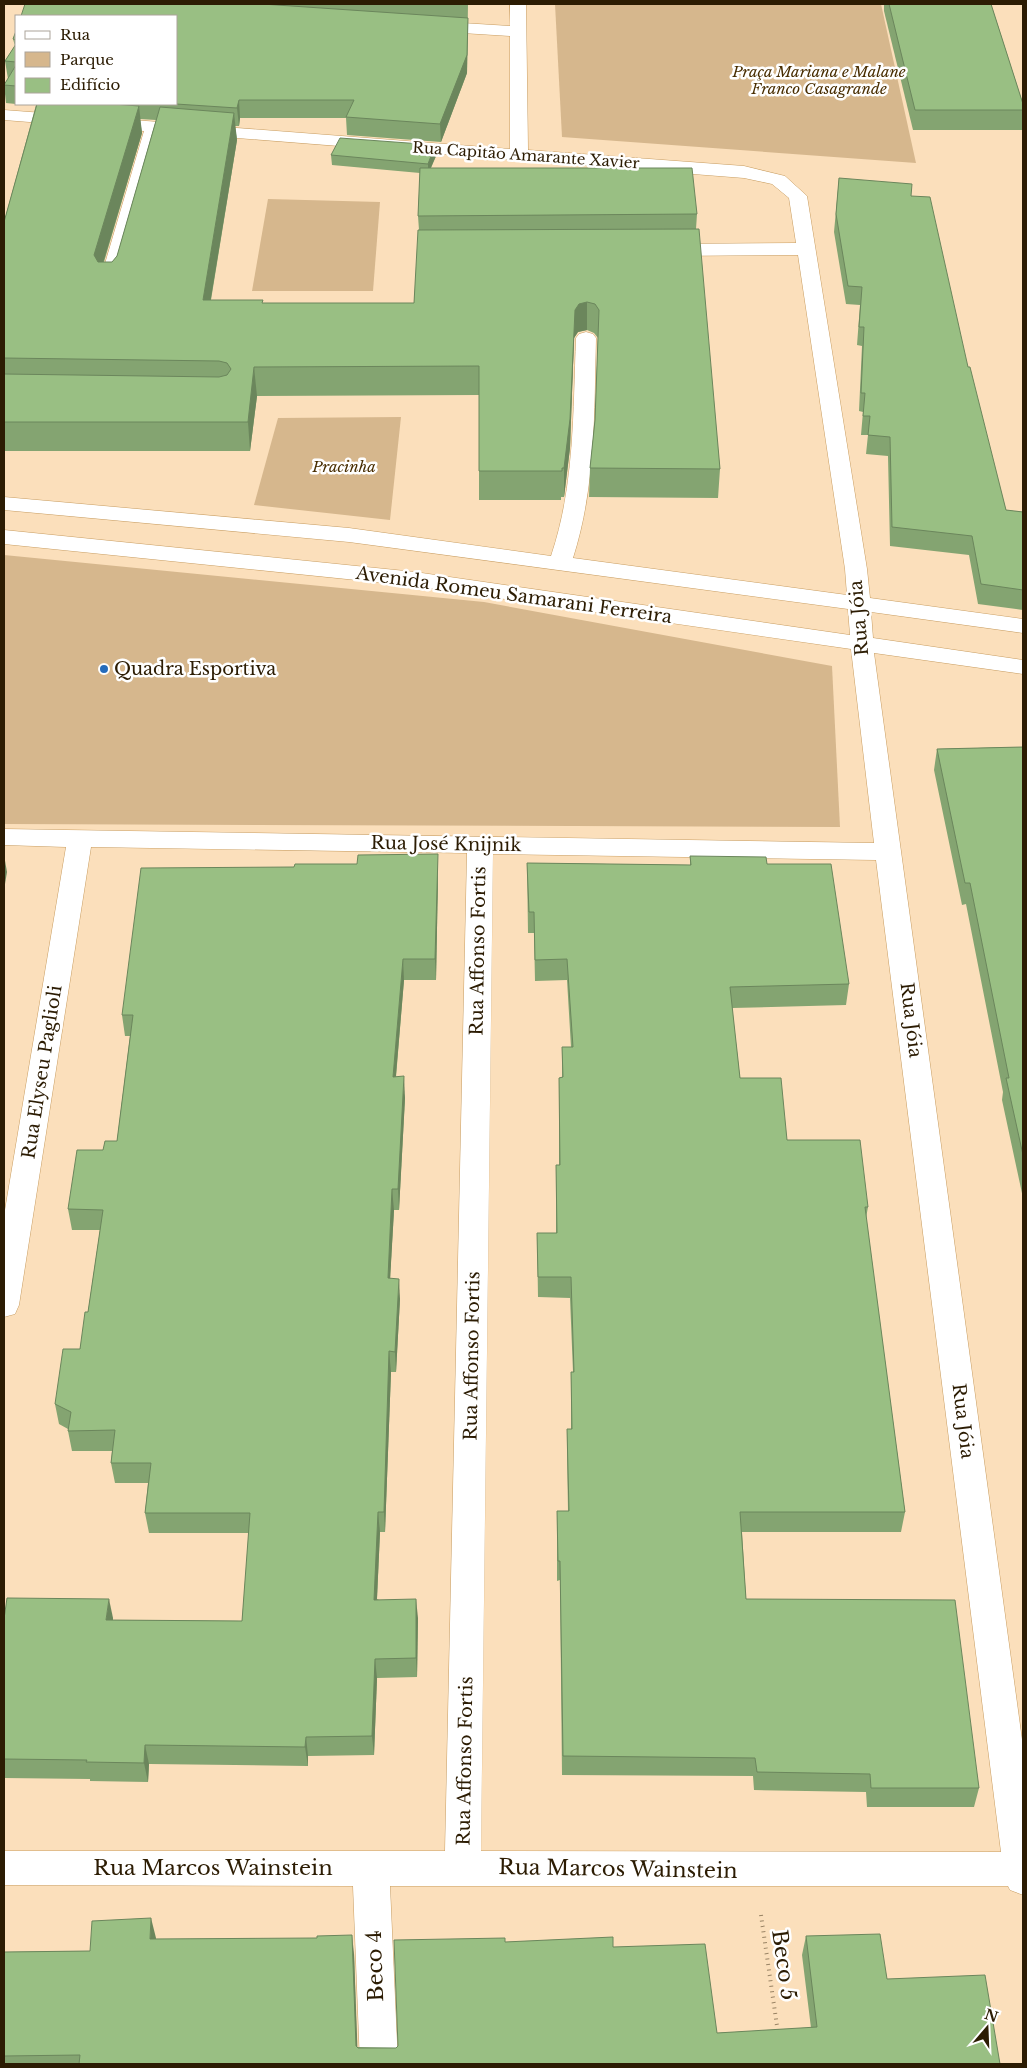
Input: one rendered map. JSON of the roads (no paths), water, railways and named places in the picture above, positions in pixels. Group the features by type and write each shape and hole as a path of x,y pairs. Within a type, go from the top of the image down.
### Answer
{"street":[{"path":"518,4 519,154"},
{"path":"410,24 518,32"},
{"name":"Rua Capitão Amarante Xavier","path":"4,115 744,172 778,180"},
{"path":"109,284 154,126"},
{"name":"Rua Jóia","path":"778,180 798,196 859,603 861,645 1023,1872"},
{"path":"648,250 806,249"},
{"path":"560,563 570,533 582,468 586,338"},
{"name":"Avenida Romeu Samarani Ferreira","path":"4,503 349,535 1023,626"},
{"name":"Avenida Romeu Samarani Ferreira","path":"4,536 415,579 1023,667"},
{"name":"Rua José Knijnik","path":"4,838 889,852"},
{"name":"Rua Elyseu Paglioli","path":"4,1305 80,838"},
{"name":"Rua Affonso Fortis","path":"463,1867 480,845"},
{"name":"Rua Marcos Wainstein","path":"4,1868 463,1867 1023,1872"},
{"name":"Beco 4","path":"371,1868 379,2064"}],"place":[{"name":"Quadra Esportiva","path":"104,669"}],"park label":[{"name":"Praça Mariana e Malane Franco Casagrande","path":"819,80"},
{"name":"Pracinha","path":"344,466"}]}
